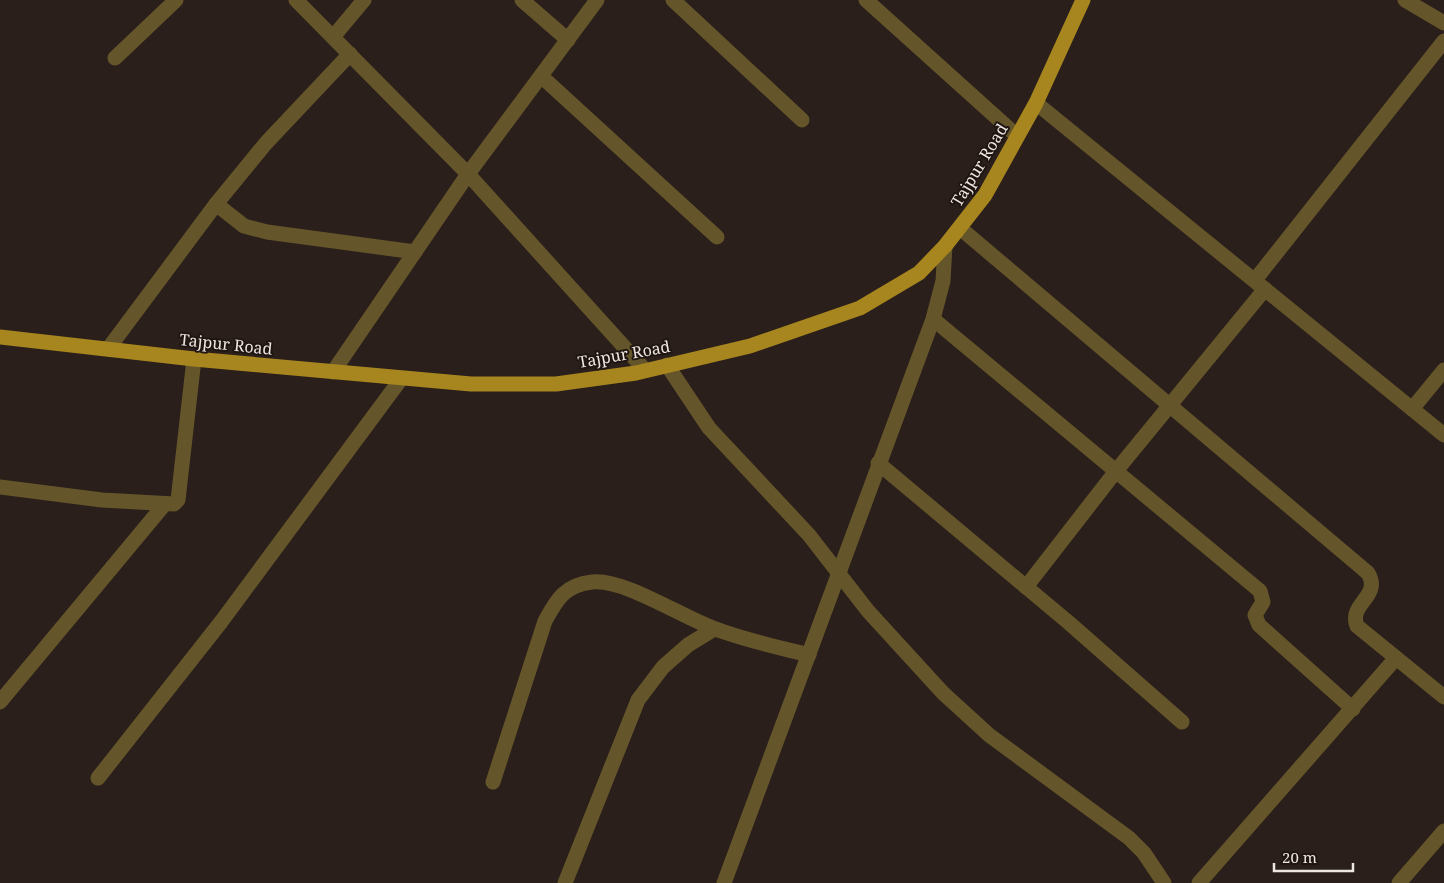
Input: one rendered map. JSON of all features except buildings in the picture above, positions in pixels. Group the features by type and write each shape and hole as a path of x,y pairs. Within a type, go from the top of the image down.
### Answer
{"main road":[{"name":"Tajpur Road","path":"0,337 194,359 471,384 556,384 667,366 750,346 860,308 919,273 945,246 985,195 1036,103 1083,0"}],"street":[{"path":"115,58 176,0"},
{"path":"296,0 468,174 645,370"},
{"path":"333,37 364,0"},
{"path":"522,0 568,40"},
{"path":"333,372 468,174 598,0"},
{"path":"673,0 802,120"},
{"path":"866,0 1017,136"},
{"path":"1405,0 1444,23"},
{"path":"1026,587 1169,406 1444,41"},
{"path":"108,349 216,204 266,143 350,54"},
{"path":"541,76 717,237"},
{"path":"1036,103 1444,435"},
{"path":"216,204 244,226 267,232 415,252"},
{"path":"960,228 1368,573 1372,580 1372,590 1356,611 1354,619 1357,626 1444,697"},
{"path":"724,883 933,318 943,281 945,246"},
{"path":"933,318 1260,591 1263,602 1255,614 1259,625 1353,709"},
{"path":"0,487 164,505 174,504 178,500 194,359"},
{"path":"667,366 709,428 809,535 868,611 950,699 989,735 1129,838 1144,853 1164,883"},
{"path":"1412,409 1444,370"},
{"path":"98,778 221,622 401,379"},
{"path":"878,463 1026,587 1182,722"},
{"path":"0,702 164,505"},
{"path":"493,782 545,621 557,600 573,586 595,581 629,588 684,617 714,629 809,655"},
{"path":"565,883 638,700 663,667 688,645 714,629"},
{"path":"1199,883 1396,658"},
{"path":"1399,883 1444,831"}]}
